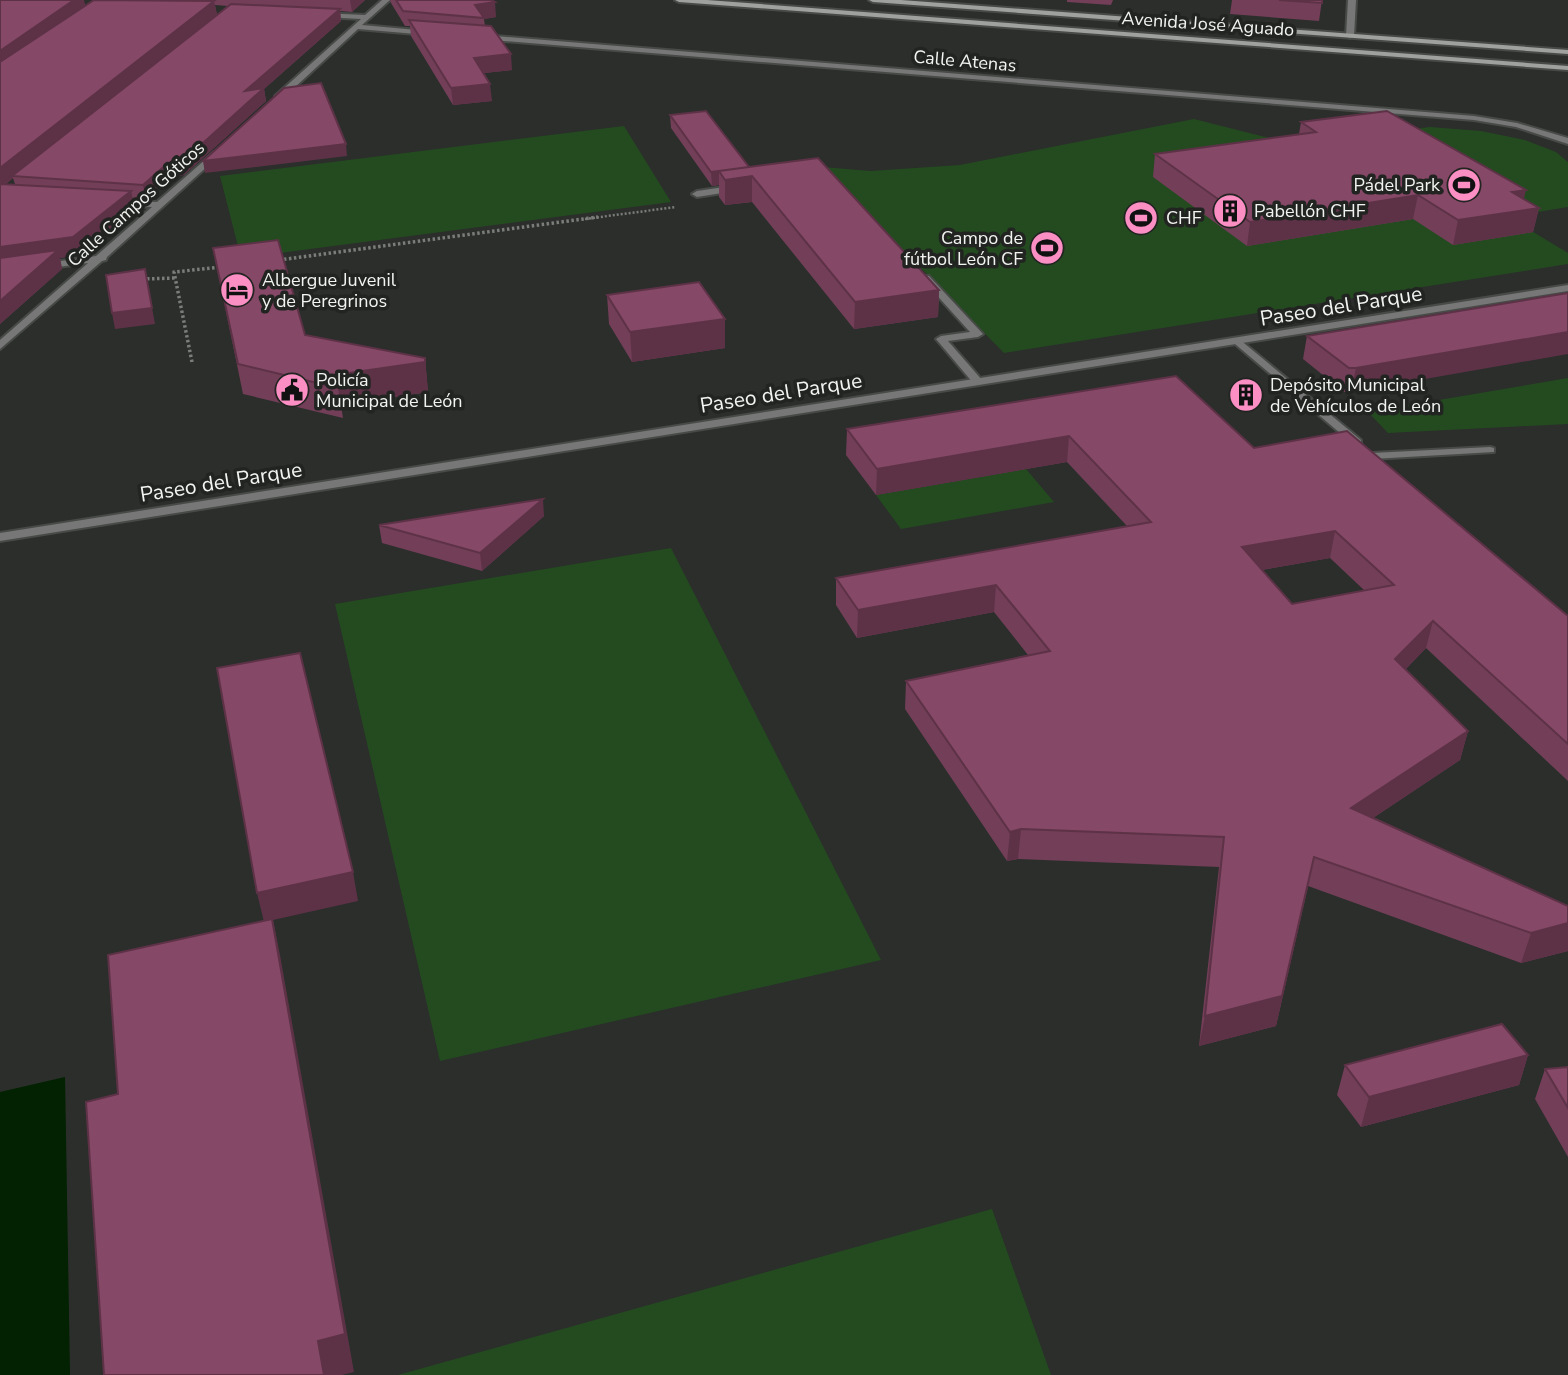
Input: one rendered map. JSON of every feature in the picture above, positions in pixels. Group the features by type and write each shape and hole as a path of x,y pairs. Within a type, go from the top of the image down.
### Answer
{"main road":[{"name":"Avenida José Aguado","path":"678,0 1568,68"},
{"name":"Avenida José Aguado","path":"873,0 1568,52"}],"street":[{"path":"271,104 386,0"},
{"path":"1350,36 1352,0"},
{"path":"312,15 367,17"},
{"path":"356,27 437,33"},
{"name":"Calle Atenas","path":"478,37 1474,118 1517,125 1568,141"},
{"name":"Calle Campos Góticos","path":"0,346 103,258 221,150"},
{"path":"697,194 751,187"},
{"path":"106,201 160,205"},
{"path":"26,268 103,258"},
{"path":"914,265 978,334 941,339 978,382"},
{"name":"Paseo del Parque","path":"0,537 1568,288"},
{"path":"1239,342 1383,465"},
{"path":"1373,456 1490,450"}],"path":[{"path":"267,261 691,205 697,194"},
{"path":"192,362 174,272 228,266"},
{"path":"135,280 176,278"}],"shaded area":[{"name":"CHF","path":"1194,119 1297,145 1430,127 1481,131 1525,140 1556,152 1568,162 1568,207 1508,217 1568,253 1568,264 1004,353 822,167 871,171 960,165"},
{"path":"624,126 671,202 241,258 220,176"},
{"path":"1568,378 1568,424 1388,433 1368,412"},
{"path":"1026,469 1054,502 901,529 876,495"},
{"path":"671,548 881,960 440,1061 335,604"},
{"path":"65,1077 70,1375 0,1375 0,1092"},
{"path":"992,1209 1051,1375 398,1375"}],"building":[{"path":"0,0 74,0 0,51"},
{"path":"94,0 214,1 0,168 0,62"},
{"path":"396,0 495,2 475,5 484,18 403,11"},
{"path":"1279,0 1322,0 1322,3"},
{"path":"231,4 340,9 245,91 264,88 182,162 168,163 143,185 12,176"},
{"path":"409,20 491,26 511,54 474,58 490,84 451,88"},
{"path":"321,83 346,144 203,161 284,88"},
{"path":"706,111 749,167 711,172 670,115"},
{"path":"1387,111 1526,190 1512,192 1539,208 1458,220 1418,195 1250,222 1155,154 1316,132 1301,122"},
{"path":"818,158 939,290 855,302 752,176 725,180 719,171"},
{"path":"0,184 131,191 73,237 0,247"},
{"path":"278,240 305,335 425,358 425,362 334,375 338,388 238,364 213,248"},
{"path":"58,250 0,301 0,258"},
{"path":"145,269 152,308 112,313 106,275"},
{"path":"699,282 725,319 630,332 607,295"},
{"path":"1568,293 1568,332 1356,368 1349,368 1307,336"},
{"path":"1176,376 1254,448 1347,431 1568,616 1568,744 1433,621 1395,659 1468,731 1351,808 1568,906 1568,923 1531,933 1314,857 1282,996 1205,1016 1224,837 1021,829 1010,832 906,681 1050,651 996,585 858,610 836,578 1151,522 1069,436 877,469 847,429","holes":["1335,531 1394,585 1292,604 1242,547"]},
{"path":"543,499 480,553 379,525"},
{"path":"300,653 353,872 257,893 217,668"},
{"path":"272,919 345,1334 318,1341 324,1375 104,1375 86,1102 118,1094 108,955"},
{"path":"1502,1024 1528,1055 1369,1097 1345,1065"},
{"path":"1568,1067 1568,1108 1545,1069"}],"place":[{"name":"Pádel Park","path":"1464,185"},
{"name":"Pabellón CHF","path":"1230,211"},
{"name":"CHF","path":"1141,218"},
{"name":"Campo de fútbol León CF","path":"1047,248"},
{"name":"Albergue Juvenil y de Peregrinos","path":"237,290"},
{"name":"Policía Municipal de León","path":"292,390"},
{"name":"Depósito Municipal de Vehículos de León","path":"1246,395"}]}
